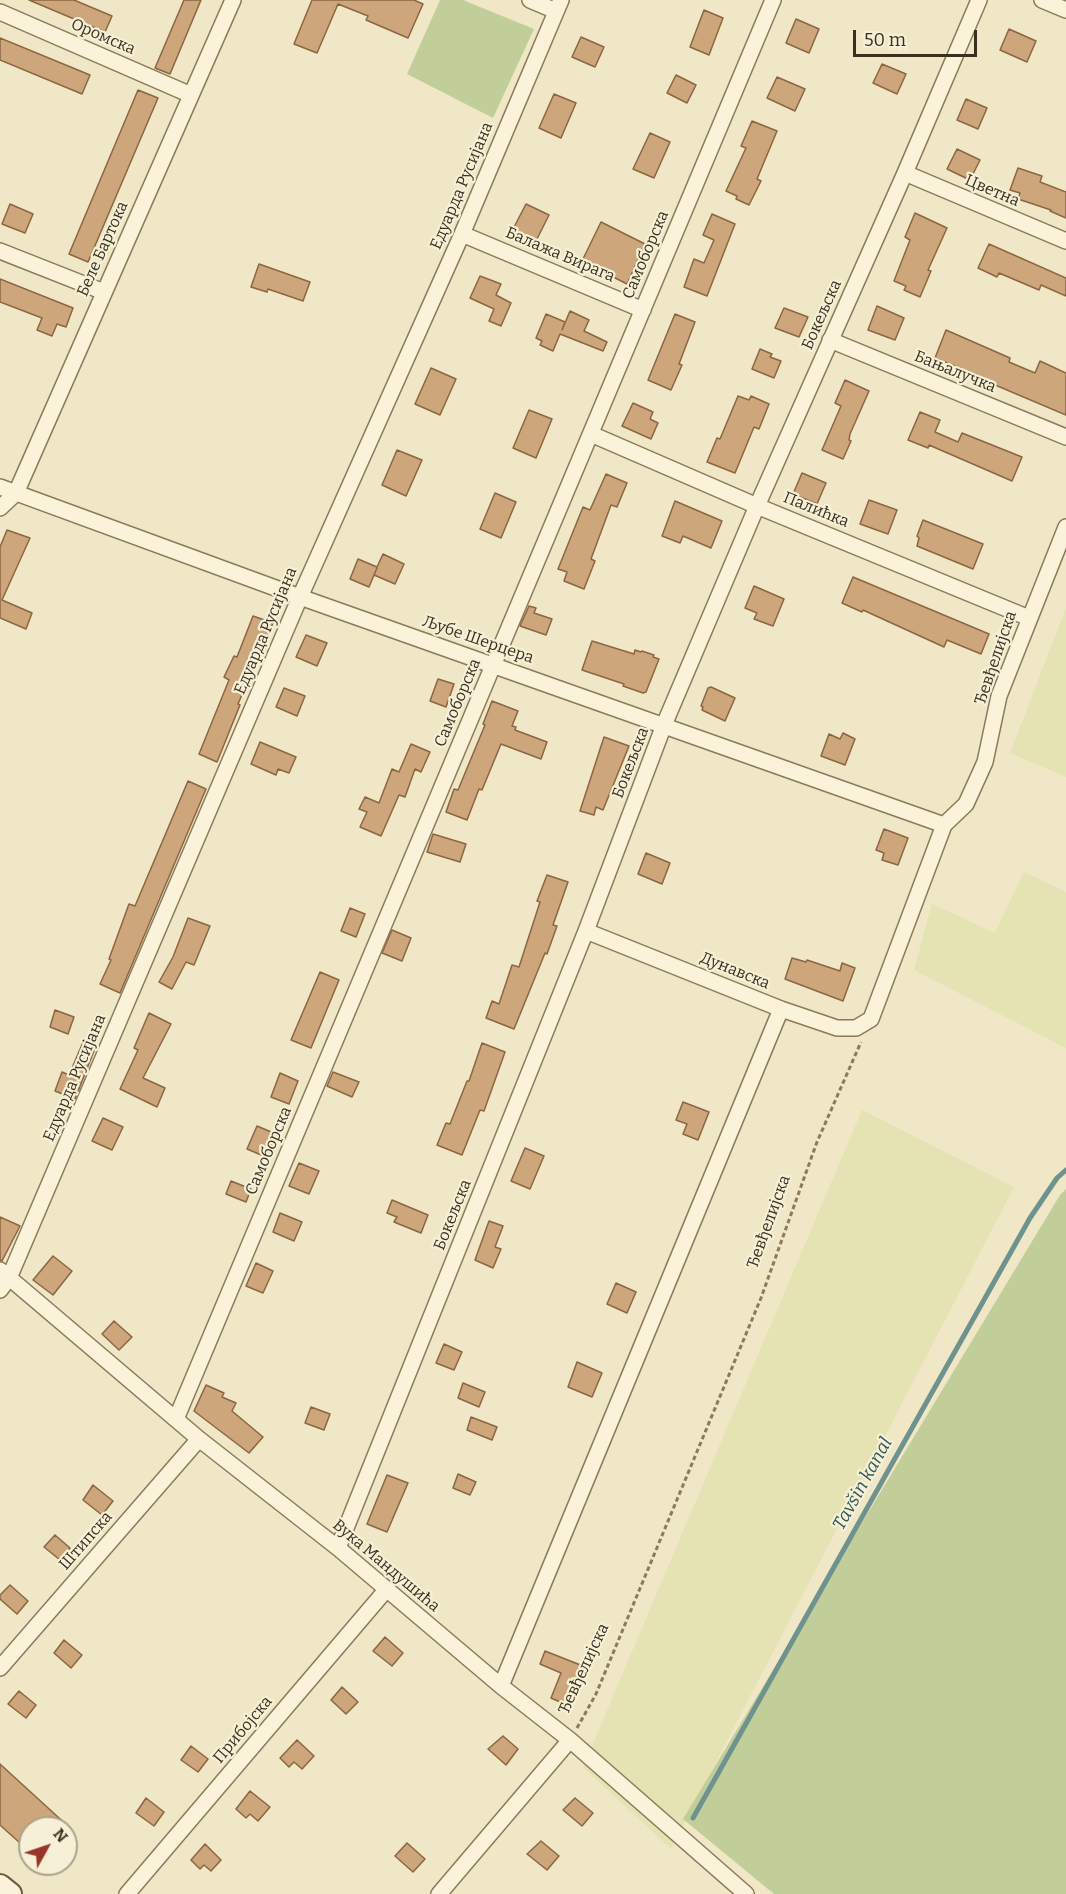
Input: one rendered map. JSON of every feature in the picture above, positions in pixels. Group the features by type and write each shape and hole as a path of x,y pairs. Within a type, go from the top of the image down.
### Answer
{"main road":[{"path":"0,1886 10,1894"}],"street":[{"name":"Беле Бартока","path":"0,508 16,493 233,0"},
{"path":"530,0 559,5"},
{"name":"Самоборска","path":"176,1419 773,0"},
{"name":"Бокељска","path":"338,1548 586,931 664,725 979,0"},
{"path":"1042,0 1066,10"},
{"name":"Едуарда Русијана","path":"3,1279 300,597 462,234 559,5"},
{"name":"Оромска","path":"0,12 191,95"},
{"name":"Цветна","path":"905,173 1066,241"},
{"name":"Балажа Вирага","path":"462,234 643,310"},
{"path":"0,250 104,292"},
{"name":"Бањалучка","path":"830,340 1066,437"},
{"name":"Палићка","path":"591,434 1029,618"},
{"name":"Љубе Шерцера","path":"0,487 300,597 944,825"},
{"name":"Ђевђелијска","path":"871,1019 944,825 966,804 986,762 999,696 1066,527"},
{"name":"Дунавска","path":"586,931 781,1009 837,1028 856,1028 871,1019"},
{"path":"501,1686 781,1009"},
{"name":"Вука Мандушића","path":"3,1279 338,1548 501,1686 570,1740 746,1894"},
{"name":"Штипска","path":"0,1668 199,1438"},
{"name":"Прибојска","path":"128,1894 386,1590"},
{"name":"Ђевђелијска","path":"438,1894 570,1740"}],"path":[{"name":"Ђевђелијска","path":"570,1740 596,1694 752,1320 817,1142 871,1019"}],"shaded area":[{"path":"1066,608 1066,777 1010,753"},
{"path":"1024,872 1066,892 1066,1048 914,970 932,904 995,933"},
{"path":"862,1110 1014,1187 671,1849 583,1767"}],"green space":[{"path":"440,0 463,0 534,29 493,118 407,74"},
{"path":"1066,1189 1066,1894 774,1894 683,1819 1060,1195"}],"building":[{"path":"29,0 74,0 112,16 105,32"},
{"path":"184,0 201,0 170,74 155,68"},
{"path":"312,0 414,0 423,4 408,38 366,20 368,16 338,4 317,53 294,44"},
{"path":"704,10 723,18 709,55 690,47"},
{"path":"796,19 819,29 809,53 786,43"},
{"path":"1009,29 1036,41 1027,62 1000,50"},
{"path":"581,37 604,47 595,67 572,57"},
{"path":"0,38 90,75 82,94 0,60"},
{"path":"882,64 906,74 897,94 873,83"},
{"path":"676,75 696,85 687,103 667,93"},
{"path":"777,77 805,89 795,111 767,98"},
{"path":"138,90 158,98 88,262 69,254"},
{"path":"554,94 576,103 561,138 539,128"},
{"path":"966,99 987,108 978,129 957,120"},
{"path":"752,121 777,131 757,179 761,181 749,205 726,191 746,148 741,146"},
{"path":"650,133 670,142 654,178 633,169"},
{"path":"957,149 980,160 970,180 947,169"},
{"path":"1018,168 1042,176 1040,182 1066,192 1066,218 1051,210 1018,199 1020,193 1010,190"},
{"path":"10,204 33,214 25,233 2,224"},
{"path":"526,204 549,215 535,243 512,231"},
{"path":"915,213 947,228 928,270 931,271 920,297 904,290 906,286 894,281 910,240 905,237"},
{"path":"712,214 735,224 707,296 684,287 694,259 704,263 714,240 703,235"},
{"path":"601,222 645,244 627,284 582,261"},
{"path":"989,244 1066,278 1066,296 1041,285 1039,290 999,273 997,277 978,268"},
{"path":"259,264 310,282 303,301 268,289 267,292 251,287"},
{"path":"480,276 501,284 496,295 511,303 501,326 489,321 494,309 470,298"},
{"path":"0,279 73,308 66,327 57,324 52,336 37,330 42,318 0,302"},
{"path":"877,306 904,318 895,340 868,330"},
{"path":"784,308 808,317 799,337 775,328"},
{"path":"570,311 589,320 584,331 607,342 603,351 560,334 553,351 540,345 542,341 536,338 546,314 565,322 562,330"},
{"path":"675,314 695,322 679,364 682,365 671,390 648,380"},
{"path":"946,330 1010,358 1009,362 1035,373 1040,361 1066,373 1066,415 935,358"},
{"path":"760,349 772,354 770,357 781,361 774,378 752,369"},
{"path":"431,368 456,379 440,415 415,404"},
{"path":"845,380 869,391 850,434 849,440 851,441 843,459 822,450 841,406 835,403"},
{"path":"738,396 749,400 751,396 769,404 759,429 754,427 735,473 707,462 717,438 720,439"},
{"path":"633,403 653,412 650,419 658,423 651,439 622,426"},
{"path":"529,410 552,419 536,458 513,448"},
{"path":"920,412 940,420 935,432 958,442 962,433 1022,457 1012,481 929,445 928,448 908,440"},
{"path":"397,450 422,460 406,496 382,485"},
{"path":"802,473 826,483 817,504 793,494"},
{"path":"606,474 627,483 617,507 611,505 591,559 595,561 584,589 564,581 567,572 558,569 583,507 590,510"},
{"path":"495,493 516,502 501,538 480,529"},
{"path":"869,500 897,510 888,534 860,524"},
{"path":"675,501 722,521 711,548 683,536 680,543 662,536"},
{"path":"923,520 983,544 973,569 917,546 919,538 917,536"},
{"path":"7,530 30,538 2,600 32,613 26,629 0,618 0,547"},
{"path":"383,554 404,564 395,584 374,575 369,587 350,579 358,559 377,567"},
{"path":"853,577 989,634 981,654 947,640 944,647 863,610 862,612 842,603"},
{"path":"754,586 784,599 773,626 754,619 757,613 745,608"},
{"path":"529,606 536,608 534,613 552,619 546,635 520,626"},
{"path":"253,616 273,623 238,704 240,705 217,762 199,754 229,680 224,677 234,656 237,657"},
{"path":"306,635 327,643 317,666 296,657"},
{"path":"592,641 634,654 635,650 642,651 659,659 646,692 643,693 582,670"},
{"path":"438,679 454,684 446,707 430,701"},
{"path":"711,687 735,698 725,721 702,710 701,706 708,688"},
{"path":"284,688 305,696 297,716 276,707"},
{"path":"492,701 518,711 512,726 516,727 515,730 547,742 541,759 501,744 467,820 446,812 454,789 458,790 485,725 483,724"},
{"path":"843,733 855,739 845,765 821,756 829,734 840,739"},
{"path":"604,737 629,746 603,810 596,807 594,815 580,811"},
{"path":"260,742 296,757 289,773 278,769 276,775 251,764"},
{"path":"411,744 430,752 421,772 415,769 405,797 399,795 381,836 360,827 367,812 359,809 365,797 379,803 392,769 399,772"},
{"path":"188,781 206,789 120,993 100,984 111,960 109,959 129,904 135,906"},
{"path":"884,829 908,838 898,865 882,860 884,853 876,850"},
{"path":"433,834 466,844 460,862 427,852"},
{"path":"646,853 670,863 662,884 638,874"},
{"path":"547,875 568,882 553,925 557,926 547,954 545,953 514,1029 486,1018 492,1001 499,1004 512,965 519,967 540,902 537,901"},
{"path":"350,908 365,914 356,937 341,931"},
{"path":"188,918 210,926 194,965 186,962 172,989 159,982 173,957"},
{"path":"392,930 411,938 402,961 382,953"},
{"path":"792,958 806,962 807,960 840,971 842,963 855,968 843,1001 785,979"},
{"path":"320,972 339,980 311,1048 291,1040"},
{"path":"55,1010 74,1017 68,1034 50,1027"},
{"path":"149,1013 171,1024 143,1078 165,1088 157,1107 120,1089 138,1050 134,1048"},
{"path":"84,1040 96,1046 75,1099 55,1091 62,1072 69,1075"},
{"path":"482,1043 505,1052 484,1111 480,1110 462,1155 437,1145 446,1123 450,1124 467,1081 469,1081"},
{"path":"333,1072 359,1082 352,1097 327,1086"},
{"path":"280,1073 298,1081 289,1104 271,1097"},
{"path":"683,1102 709,1112 698,1140 683,1134 687,1124 676,1120"},
{"path":"103,1118 123,1127 112,1150 92,1141"},
{"path":"257,1126 276,1134 266,1157 247,1149"},
{"path":"525,1148 544,1156 530,1189 511,1181"},
{"path":"299,1163 319,1171 309,1194 289,1186"},
{"path":"231,1181 251,1189 246,1202 226,1194"},
{"path":"392,1200 428,1215 421,1233 394,1222 397,1217 387,1213"},
{"path":"280,1213 302,1222 294,1241 273,1232"},
{"path":"0,1217 20,1226 2,1261 0,1260"},
{"path":"489,1221 503,1226 495,1247 501,1249 493,1268 475,1260"},
{"path":"53,1256 72,1271 53,1295 33,1280"},
{"path":"256,1263 273,1271 263,1293 246,1286"},
{"path":"616,1283 636,1292 627,1313 607,1304"},
{"path":"114,1321 132,1337 119,1350 102,1334"},
{"path":"444,1344 462,1352 454,1370 436,1363"},
{"path":"577,1362 602,1373 592,1397 568,1387"},
{"path":"463,1383 485,1392 479,1407 458,1398"},
{"path":"206,1385 224,1393 222,1397 236,1403 232,1411 263,1437 249,1453 194,1411"},
{"path":"311,1407 330,1414 324,1430 305,1423"},
{"path":"471,1417 497,1427 492,1440 467,1430"},
{"path":"458,1474 476,1482 470,1495 453,1488"},
{"path":"387,1475 408,1483 387,1532 367,1524"},
{"path":"93,1485 113,1501 102,1515 83,1500"},
{"path":"55,1535 70,1548 60,1560 44,1547"},
{"path":"10,1585 28,1601 17,1614 0,1599 0,1595"},
{"path":"385,1637 403,1653 392,1666 373,1651"},
{"path":"64,1640 82,1655 71,1668 54,1653"},
{"path":"545,1651 583,1666 567,1705 551,1698 561,1673 540,1664"},
{"path":"342,1687 358,1702 346,1714 331,1700"},
{"path":"19,1691 36,1705 26,1718 8,1704"},
{"path":"503,1736 518,1749 506,1765 488,1749"},
{"path":"297,1740 314,1756 302,1769 294,1762 289,1767 280,1758"},
{"path":"191,1746 208,1759 198,1772 181,1760"},
{"path":"0,1764 57,1816 18,1816 18,1841 0,1825"},
{"path":"250,1791 270,1807 258,1821 250,1814 246,1818 236,1809"},
{"path":"146,1798 164,1812 154,1826 136,1813"},
{"path":"575,1798 593,1813 582,1826 563,1810"},
{"path":"541,1841 559,1856 547,1870 527,1854"},
{"path":"407,1843 425,1859 413,1872 395,1856"},
{"path":"205,1844 221,1860 211,1871 204,1865 200,1869 191,1860"}],"waterway":[{"name":"Tavšin kanal","path":"693,1818 1030,1218 1057,1178 1066,1170"}]}
